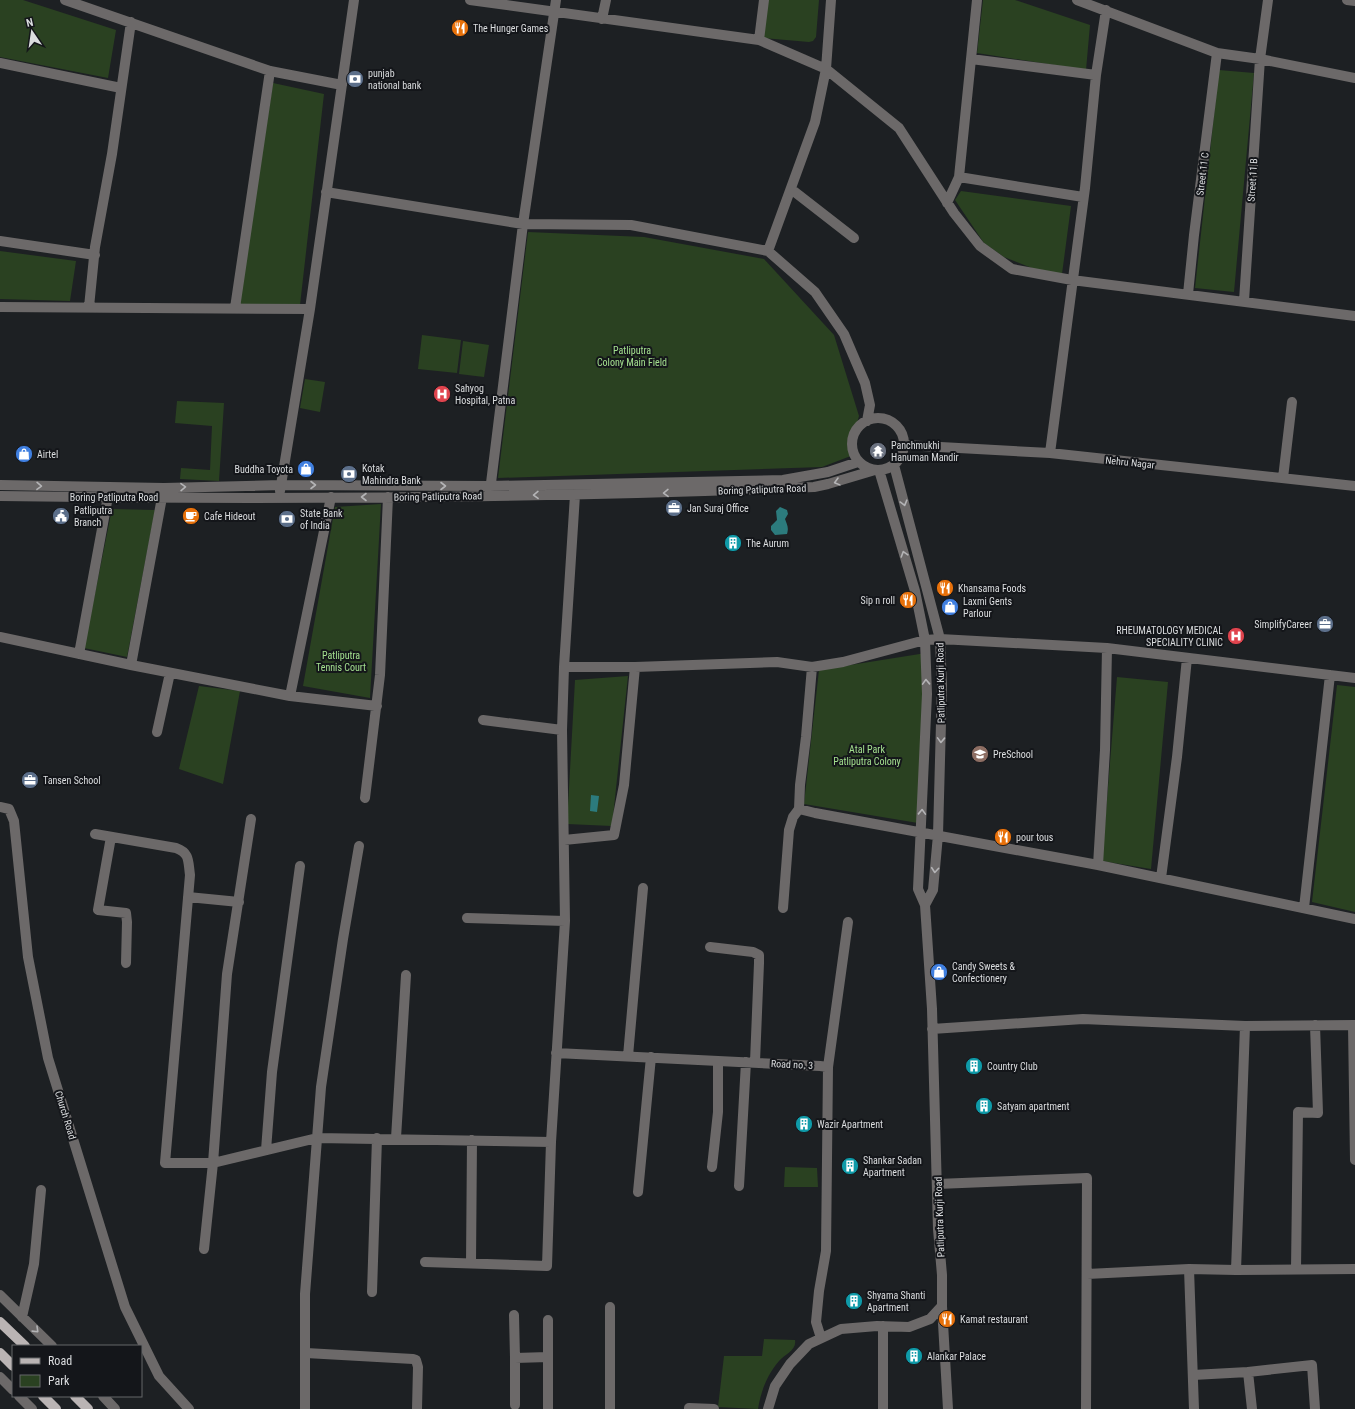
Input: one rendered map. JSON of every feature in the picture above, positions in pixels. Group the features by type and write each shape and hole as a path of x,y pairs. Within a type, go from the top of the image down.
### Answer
{"main road":[{"path":"0,1322 24,1345"},
{"path":"0,1353 12,1365"},
{"path":"44,1397 56,1409"},
{"path":"76,1397 88,1409"}],"street":[{"path":"65,0 270,71 342,85"},
{"path":"280,497 310,309 354,0"},
{"path":"470,0 759,40 826,69 899,128 947,203 980,246 1012,269 1072,280 1355,316"},
{"path":"490,491 523,224 556,0"},
{"path":"602,19 606,0"},
{"path":"759,40 764,0"},
{"path":"768,251 815,122 826,69 831,0"},
{"path":"947,203 959,177 977,0"},
{"path":"1077,0 1217,53 1260,59 1355,78"},
{"name":"Street 11 B","path":"1244,301 1260,59 1268,0"},
{"path":"1347,0 1355,1"},
{"path":"1050,453 1084,197 1096,75 1106,10"},
{"path":"89,307 94,255 112,154 131,22"},
{"name":"Street 11 C","path":"1188,294 1217,53"},
{"path":"971,59 1096,75"},
{"path":"0,63 121,88"},
{"path":"235,308 270,71"},
{"path":"959,177 1084,197"},
{"path":"791,189 854,238"},
{"path":"326,192 523,224 631,225 768,251 815,292 844,334 865,382 870,405 867,421"},
{"path":"0,241 94,255"},
{"path":"0,307 310,309"},
{"path":"1283,478 1292,402"},
{"path":"884,419 899,429 903,437 904,445 901,456 894,465 883,470 877,470 866,467 858,462 853,453 852,444 854,434 859,426 867,421 884,419"},
{"name":"Nehru Nagar","path":"904,445 1050,453 1355,486"},
{"name":"Boring Patliputra Road","path":"163,492 281,486 490,491 576,495 783,480 828,472 858,462"},
{"name":"Patliputra Kurji Road","path":"894,465 940,639 942,685 938,835 933,890 925,905"},
{"name":"Boring Patliputra Road","path":"0,496 109,492 163,492 280,497 388,497 490,491 694,487 814,487 877,470"},
{"name":"Patliputra Kurji Road","path":"877,470 915,591 925,640 927,694 922,832 918,889 925,905 932,1029 938,1228 942,1275 942,1306 948,1409"},
{"name":"Boring Patliputra Road","path":"0,485 109,492"},
{"path":"78,654 109,492"},
{"path":"131,665 163,492"},
{"path":"425,1262 547,1266 551,1142 565,921 562,730 564,667 576,495"},
{"path":"290,696 331,497"},
{"path":"365,798 380,675 388,497"},
{"path":"0,637 170,673 290,696 377,706"},
{"path":"564,667 635,667 777,662 812,667 843,662 925,640 940,639 1107,648 1355,678"},
{"path":"1098,865 1105,750 1107,648"},
{"path":"1161,878 1178,757 1187,658"},
{"path":"564,840 614,835 624,785 635,667"},
{"path":"783,908 789,830 793,817 799,809 812,667"},
{"path":"157,732 170,673"},
{"path":"1304,908 1330,675"},
{"path":"483,720 562,730"},
{"name":"Church Road","path":"0,807 9,809 14,821 28,956 48,1058 125,1308 159,1376 189,1409"},
{"path":"799,809 1098,865 1355,919"},
{"path":"204,1249 213,1163 227,974 252,819"},
{"path":"95,834 176,848 183,851 187,856 189,863 190,874 165,1163 213,1163 317,1138 396,1138 551,1142"},
{"path":"111,837 98,910 126,913 126,963"},
{"path":"304,1409 306,1352 305,1294 321,1087 343,939 359,846"},
{"path":"266,1150 272,1072 300,866"},
{"path":"628,1056 643,888"},
{"path":"188,897 238,902"},
{"path":"467,918 565,921"},
{"path":"821,1338 816,1322 819,1291 826,1251 828,1067 848,922"},
{"path":"710,947 752,952 758,955 759,963 739,1186"},
{"path":"396,1138 406,975"},
{"path":"932,1029 1083,1019 1245,1026 1354,1025 1355,1160"},
{"path":"1296,1270 1298,1112 1318,1112 1315,1025"},
{"path":"1236,1270 1245,1026"},
{"name":"Road no. 3","path":"556,1052 828,1067"},
{"path":"638,1192 651,1057"},
{"path":"712,1167 717,1117 718,1060"},
{"path":"372,1292 377,1138"},
{"path":"471,1263 472,1140"},
{"path":"937,1184 1087,1178 1086,1409"},
{"path":"22,1316 34,1264 41,1190"},
{"path":"1087,1274 1189,1269 1355,1269"},
{"path":"1189,1269 1194,1409"},
{"path":"0,1295 51,1345"},
{"path":"768,1409 775,1386 790,1364 808,1344 841,1329 883,1326 909,1327 930,1319 942,1306"},
{"path":"610,1307 610,1409"},
{"path":"514,1315 515,1405"},
{"path":"548,1320 548,1409"},
{"path":"883,1326 883,1409"},
{"path":"306,1352 413,1359 418,1363 419,1371 417,1409"},
{"path":"515,1358 548,1357"},
{"path":"1193,1375 1248,1372 1312,1365 1315,1409"},
{"path":"1248,1372 1252,1409"},
{"path":"0,1377 12,1389"},
{"path":"20,1397 32,1409"},
{"path":"104,1397 115,1409"},
{"path":"689,1408 714,1409"}],"green space":[{"path":"0,0 23,0 116,30 108,78 0,57"},
{"path":"767,0 819,0 816,37 813,41 809,42 763,38"},
{"path":"983,0 1015,0 1090,25 1086,70 977,53"},
{"path":"1219,70 1254,73 1234,292 1195,288"},
{"path":"273,83 324,94 300,305 239,304"},
{"path":"961,191 1071,206 1062,274 1037,270 1004,257 984,243 955,200"},
{"name":"Patliputra Colony Main Field","path":"528,232 644,237 764,259 834,335 859,416 853,438 856,454 822,467 498,478"},
{"path":"0,251 76,261 70,301 0,299"},
{"path":"422,335 461,340 457,373 418,369"},
{"path":"463,341 489,345 484,377 459,374"},
{"path":"305,379 325,382 320,412 300,408"},
{"path":"177,401 224,403 219,481 180,479 181,468 210,470 212,426 175,423"},
{"name":"Patliputra Tennis Court","path":"381,504 370,698 303,686 335,507"},
{"path":"112,509 155,510 127,657 84,648"},
{"name":"Atal Park Patliputra Colony","path":"926,653 924,824 804,804 819,670"},
{"path":"628,676 612,826 567,824 575,680"},
{"path":"1117,677 1168,682 1151,869 1102,861"},
{"path":"1337,685 1355,687 1355,912 1312,902"},
{"path":"199,686 240,691 223,784 179,769"},
{"path":"785,1167 817,1168 818,1187 784,1187"},
{"path":"764,1339 795,1340 795,1343 794,1347 779,1361 771,1372 763,1390 758,1409 718,1407 724,1356 762,1356"}],"water":[{"path":"780,507 787,510 788,514 785,519 788,526 788,532 787,534 775,535 771,530 771,526 777,520 776,511"},
{"path":"591,795 599,796 597,812 590,811"}],"place":[{"name":"The Hunger Games","path":"460,28"},
{"name":"punjab national bank","path":"355,79"},
{"name":"Sahyog Hospital, Patna","path":"442,394"},
{"name":"Panchmukhi Hanuman Mandir","path":"878,451"},
{"name":"Airtel","path":"24,454"},
{"name":"Buddha Toyota","path":"306,469"},
{"name":"Kotak Mahindra Bank","path":"349,474"},
{"name":"Jan Suraj Office","path":"674,508"},
{"name":"Patliputra Branch","path":"61,516"},
{"name":"Cafe Hideout","path":"191,516"},
{"name":"State Bank of India","path":"287,519"},
{"name":"The Aurum","path":"733,543"},
{"name":"Khansama Foods","path":"945,588"},
{"name":"Sip n roll","path":"908,600"},
{"name":"Laxmi Gents Parlour","path":"950,607"},
{"name":"SimplifyCareer","path":"1325,624"},
{"name":"RHEUMATOLOGY MEDICAL SPECIALITY CLINIC","path":"1236,636"},
{"name":"PreSchool","path":"980,754"},
{"name":"Tansen School","path":"30,780"},
{"name":"pour tous","path":"1003,837"},
{"name":"Candy Sweets & Confectionery","path":"939,972"},
{"name":"Country Club","path":"974,1066"},
{"name":"Satyam apartment","path":"984,1106"},
{"name":"Wazir Apartment","path":"804,1124"},
{"name":"Shankar Sadan Apartment","path":"850,1166"},
{"name":"Shyama Shanti Apartment","path":"854,1301"},
{"name":"Kamat restaurant","path":"947,1319"},
{"name":"Alankar Palace","path":"914,1356"}]}
